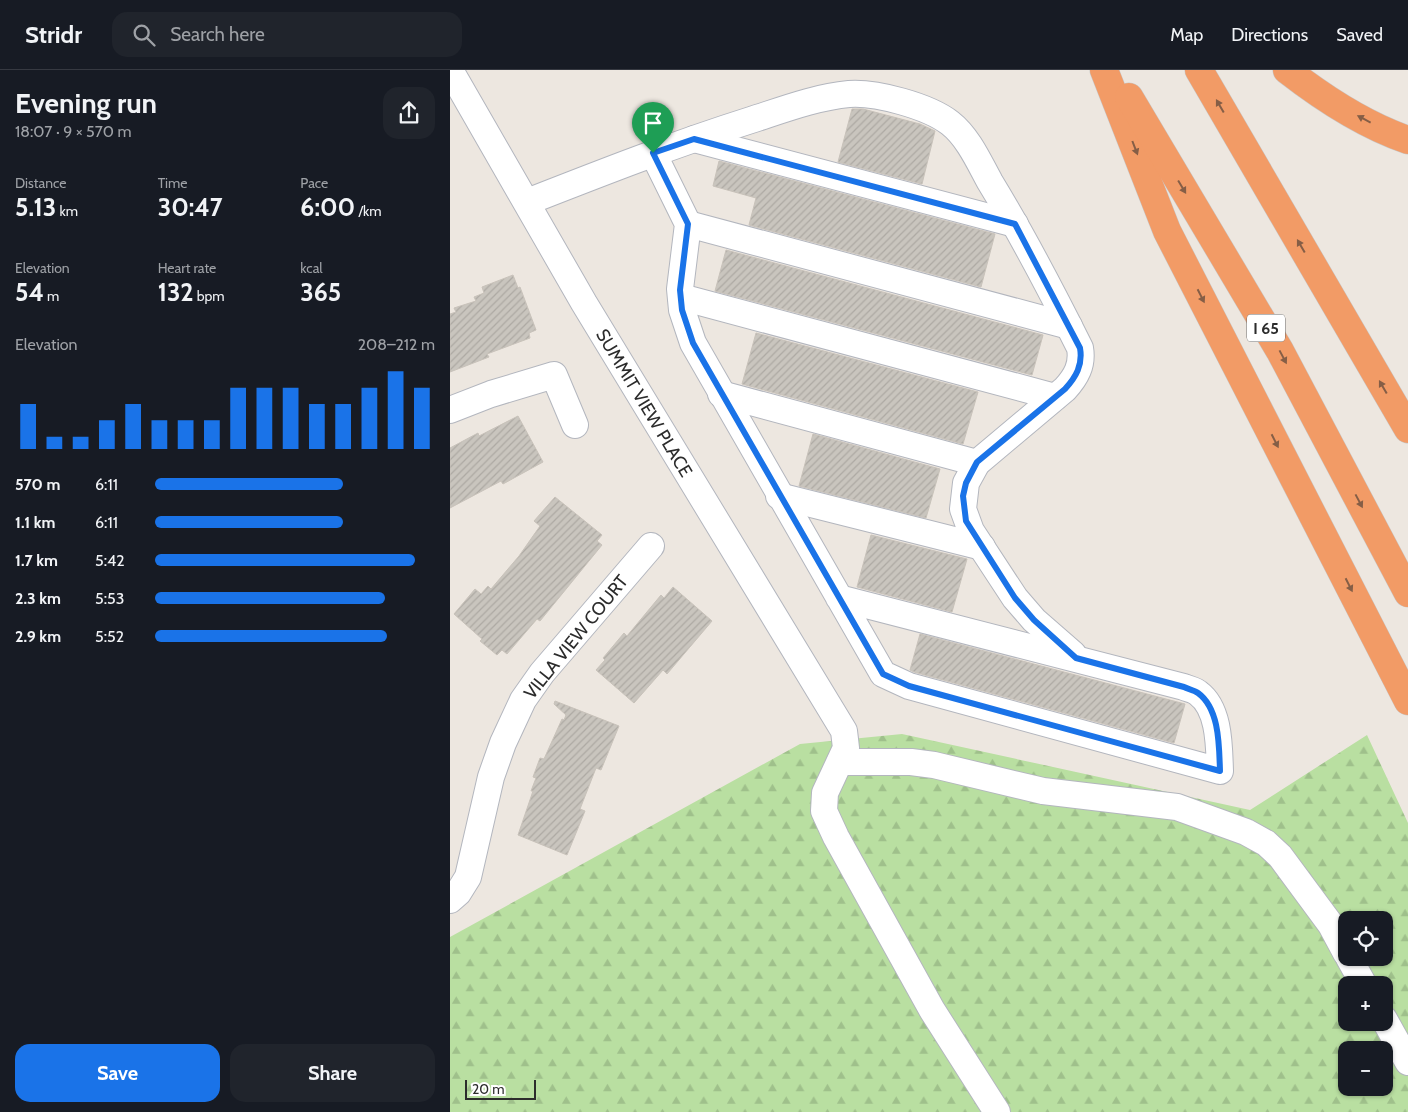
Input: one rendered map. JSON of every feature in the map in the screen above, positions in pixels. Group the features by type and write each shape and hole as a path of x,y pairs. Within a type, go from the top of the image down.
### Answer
{"highway":[{"path":"1104,70 1167,231 1408,701"},
{"name":"I 65","path":"1113,70 1280,351 1408,593"},
{"path":"1198,70 1408,429"},
{"path":"1287,70 1320,96 1394,135 1408,140"}],"street":[{"name":"SUMMIT VIEW PLACE","path":"450,70 593,318 844,731 846,748 840,762"},
{"path":"527,202 694,139 780,111 840,96 864,94 888,99 937,116 958,131 1015,224 1080,348 1080,367 1074,379 1055,398 977,462 966,483 964,509 969,526 1015,598 1034,620 1076,658"},
{"path":"694,139 1015,224"},
{"path":"653,153 688,224 680,297 686,325 693,343 720,394 883,674 909,686 1220,771 1219,743 1214,721 1208,704 1199,693 1184,687 1076,658 839,598"},
{"path":"688,224 1069,326"},
{"path":"680,297 1055,398"},
{"path":"450,410 491,394 554,375 575,425"},
{"path":"720,394 977,462"},
{"path":"779,496 982,548"},
{"name":"VILLA VIEW COURT","path":"450,900 458,893 468,877 491,777 503,743 523,700 542,673 651,546"},
{"path":"997,1112 932,1010 824,811 825,793 840,762 911,762 934,765 1043,791 1177,807 1246,832 1266,843 1280,856 1338,939"},
{"path":"1391,1031 1408,1062"}],"green space":[{"path":"902,734 1250,810 1367,735 1408,823 1408,1112 450,1112 450,937 800,744"}],"building":[{"path":"852,109 863,109 920,124 935,131 922,184 838,162"},
{"path":"719,161 995,234 981,287 749,225 756,198 713,186"},
{"path":"726,250 1043,335 1032,375 715,291"},
{"path":"513,275 518,288 520,287 536,330 529,333 530,338 487,354 489,357 450,372 450,314 456,312 454,308 476,301 474,297 484,293 482,287"},
{"path":"756,333 978,392 963,444 742,384"},
{"path":"518,416 543,462 503,484 501,481 450,508 450,448 478,433 479,436"},
{"path":"813,434 940,469 926,518 799,486"},
{"path":"555,497 602,535 597,541 602,545 540,621 537,619 507,654 502,650 497,655 480,641 482,639 454,614 475,589 481,594 488,586 491,589 519,556 540,526 534,521"},
{"path":"871,535 967,559 952,612 857,587"},
{"path":"673,587 712,621 667,674 663,670 634,703 596,670 605,660 603,658 624,633 627,636 661,595 664,598"},
{"path":"920,634 1185,704 1174,743 914,672 910,670"},
{"path":"555,701 619,726 601,770 596,768 580,809 585,811 567,855 518,835 533,791 531,791 536,778 533,777 540,758 544,759 562,719 564,720 566,715 554,704"}],"route":[{"path":"694,139 1015,224 1080,348 1082,357 1080,367 1074,379 1065,389 977,462 966,483 963,496 966,521 1015,598 1034,620 1076,658 1184,687 1199,693 1208,704 1214,721 1219,743 1220,771 909,686 883,674 723,399 693,343 682,310 680,290 688,224 653,153 694,139"}]}
